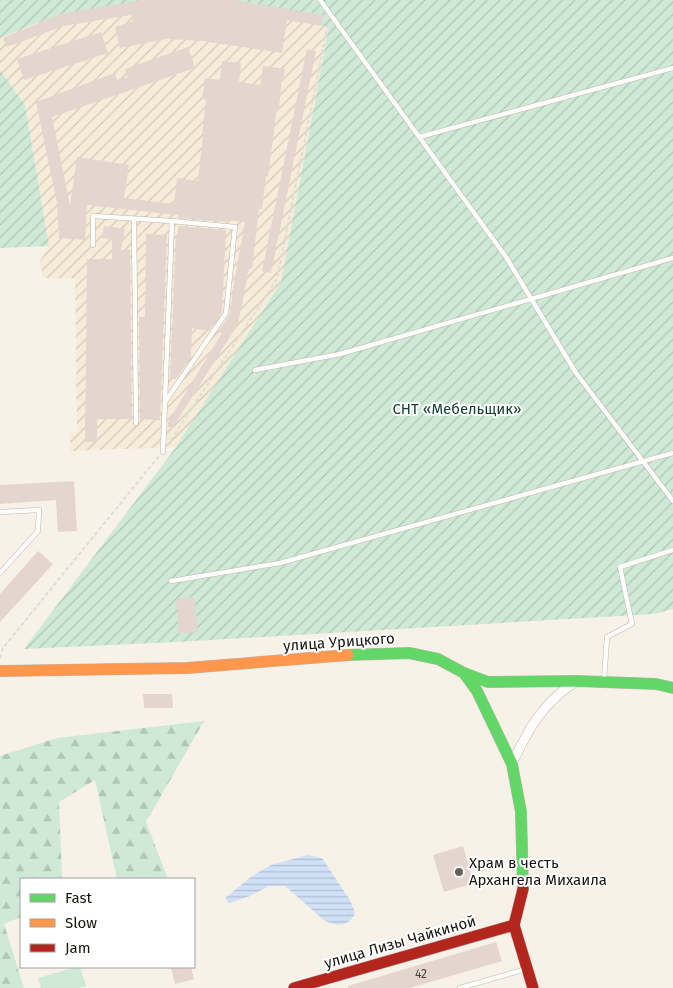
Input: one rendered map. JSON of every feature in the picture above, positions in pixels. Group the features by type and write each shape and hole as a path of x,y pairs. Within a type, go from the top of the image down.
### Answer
{"street":[{"name":"улица Урицкого","path":"0,671 187,668 373,653 408,653 438,659 488,682 577,681 656,684 673,688"},
{"path":"464,672 477,690 512,764 520,812 524,885 514,925 533,988"},
{"path":"512,764 528,730 542,710 558,694 577,681"},
{"name":"улица Лизы Чайкиной","path":"294,988 514,925"}],"lane":[{"path":"320,0 506,257 576,373 673,501"},
{"path":"419,137 673,68"},
{"path":"93,245 94,216 235,227 226,313 165,402"},
{"path":"134,219 136,422"},
{"path":"163,452 172,221"},
{"path":"255,370 340,354 673,258"},
{"path":"171,581 280,563 673,454"},
{"path":"0,512 39,510 38,531 0,574"},
{"path":"604,682 607,637 632,624 620,567 673,550"},
{"path":"460,988 527,969"},
{"path":"483,982 485,988"}],"shaded area":[{"path":"170,0 199,0 329,27 281,282 176,447 70,451 70,433 77,432 75,278 43,278 40,261 49,246 25,105 0,70 0,38 42,21"}],"green space":[{"path":"0,0 170,0 42,21 0,38"},
{"name":"СНТ «Мебельщик»","path":"199,0 673,0 673,609 654,614 24,649 176,447 281,282 329,27"},
{"path":"0,70 25,105 49,246 0,248"},
{"path":"204,721 146,822 168,878 117,878 95,780 59,802 62,878 20,878 20,917 4,924 24,988 0,988 0,756 57,738"},
{"path":"73,968 80,968 86,986 79,988 41,988 38,978"}],"water":[{"path":"308,855 322,858 350,900 355,913 350,921 338,925 325,921 285,886 269,886 250,896 229,903 225,898 252,876 271,865"}],"building":[{"path":"141,0 233,0 323,15 321,26 287,20 282,53 204,41 166,39 120,48 115,27 133,21 131,15 63,26 7,47 3,38 61,14"},
{"path":"101,32 108,53 24,80 17,59"},
{"path":"188,47 195,68 52,117 70,206 77,157 129,165 124,198 174,204 177,178 198,181 206,100 202,99 205,78 220,80 222,61 241,63 239,82 260,85 263,66 285,69 284,77 282,77 279,108 277,108 268,177 266,176 262,209 259,209 252,269 249,269 238,324 172,429 168,426 168,422 222,333 217,333 230,314 245,222 178,218 178,215 87,205 85,240 59,238 57,203 36,102 115,73 117,80 127,77 125,69"},
{"path":"307,49 316,51 271,273 262,271"},
{"path":"104,226 125,229 121,250 130,250 132,419 97,419 97,442 85,442 87,259 112,259 112,239 102,238"},
{"path":"178,226 226,230 222,312 209,331 192,328 191,357 176,379 170,378 176,235 178,235"},
{"path":"146,234 167,235 160,420 140,419 139,317 145,317"},
{"path":"74,481 77,531 58,532 56,500 0,504 0,485"},
{"path":"38,551 53,564 0,622 0,594"},
{"path":"194,597 198,632 179,634 176,599"},
{"path":"143,694 172,694 173,708 144,708"},
{"name":"Храм в честь Архангела Михаила","path":"463,846 474,883 444,892 433,855"},
{"path":"496,942 502,961 410,988 348,988 348,986"},
{"path":"171,968 191,968 194,979 175,984"}],"traffic: fast":[{"path":"348,655 409,653 438,659 464,673 488,682 577,681 656,684 673,688"},
{"path":"464,673 477,691 512,764 521,812 523,889"}],"traffic: slow":[{"path":"0,671 187,668 348,655"}],"traffic: jam":[{"path":"523,889 514,925 533,988"},
{"path":"294,988 514,925"}],"place":[{"name":"Храм в честь Архангела Михаила","path":"459,872"}]}
